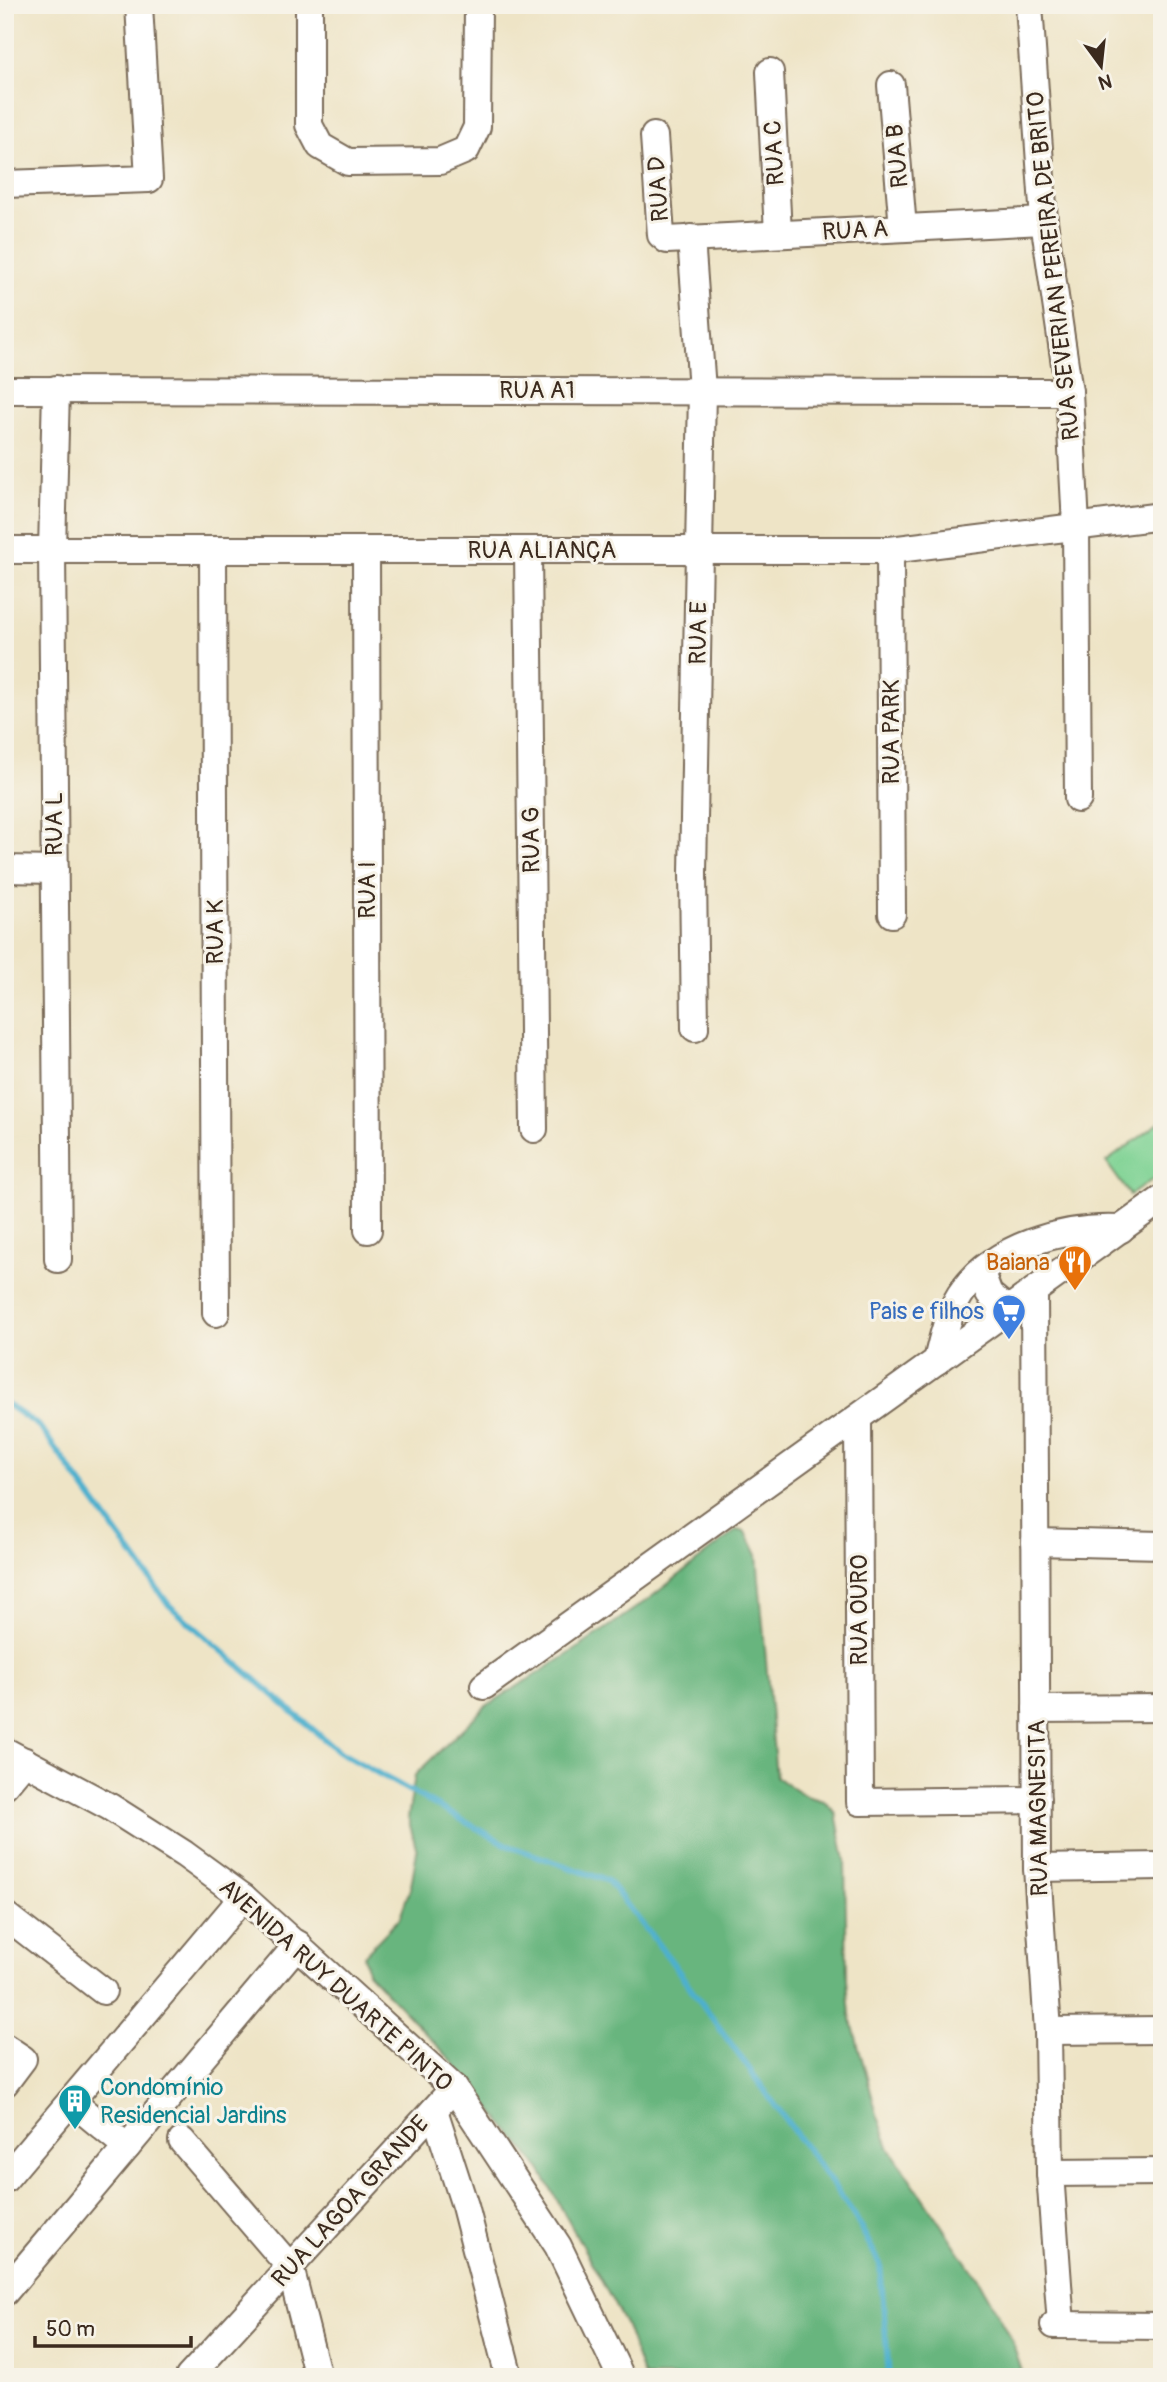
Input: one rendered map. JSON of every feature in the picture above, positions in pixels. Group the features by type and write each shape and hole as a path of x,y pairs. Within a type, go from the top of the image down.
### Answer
{"street":[{"path":"5,184 149,179 139,5"},
{"path":"309,5 309,125 320,146 329,155 348,162 440,161 466,150 477,127 478,5"},
{"name":"RUA SEVERIAN PEREIRA DE BRITO","path":"1029,5 1044,221 1069,392 1076,526 1078,799"},
{"name":"RUA C","path":"770,72 778,234"},
{"name":"RUA B","path":"891,85 903,228"},
{"name":"RUA D","path":"654,136 662,234 679,239"},
{"name":"RUA A","path":"679,239 1044,221"},
{"name":"RUA E","path":"679,239 702,390 693,873 695,1028"},
{"name":"RUA L","path":"56,389 52,550 58,1259"},
{"name":"RUA A1","path":"5,390 1069,392"},
{"name":"RUA ALIANÇA","path":"5,550 890,550 1162,516"},
{"name":"RUA K","path":"213,550 216,1313"},
{"name":"RUA I","path":"366,550 368,1230"},
{"name":"RUA G","path":"528,550 534,1129"},
{"name":"RUA PARK","path":"890,550 892,914"},
{"path":"5,869 55,870"},
{"path":"484,1686 1162,1199"},
{"path":"937,1361 946,1326 961,1294 981,1273 1017,1249 1066,1231 1121,1229"},
{"path":"1017,1249 1036,1265 1040,1287"},
{"path":"981,1273 989,1294 1008,1310"},
{"name":"RUA MAGNESITA","path":"1040,1287 1035,1542 1037,1868 1048,2031 1050,2173 1058,2325 1162,2326"},
{"name":"RUA OURO","path":"858,1418 860,1802 1037,1800"},
{"path":"1035,1542 1162,1545"},
{"path":"1036,1709 1162,1708"},
{"path":"5,1785 15,1756"},
{"name":"AVENIDA RUY DUARTE PINTO","path":"15,1756 110,1807 184,1854 243,1897 454,2088 558,2246 621,2377"},
{"path":"1037,1868 1162,1866"},
{"path":"5,2179 243,1897"},
{"path":"5,1915 103,1991"},
{"path":"5,2292 298,1944"},
{"path":"1048,2031 1162,2030"},
{"path":"5,2083 14,2053"},
{"name":"RUA LAGOA GRANDE","path":"189,2377 454,2088"},
{"path":"71,2101 127,2147"},
{"path":"433,2110 465,2206 509,2377"},
{"path":"182,2141 290,2267 318,2377"},
{"path":"1050,2173 1162,2172"}],"green space":[{"path":"1162,1121 1162,1173 1130,1195 1106,1162"},
{"path":"737,1530 746,1532 757,1555 776,1777 806,1796 824,1801 836,1813 845,1860 850,2015 877,2114 890,2149 976,2277 1011,2339 1024,2377 644,2377 625,2324 540,2169 452,2061 367,1972 364,1955 399,1919 411,1886 417,1851 408,1818 415,1775 486,1706 575,1650 650,1598"}],"waterway":[{"path":"5,1403 39,1426 169,1605 338,1751 509,1846 608,1881 669,1958 853,2213 880,2264 889,2377"}],"place":[{"name":"Baiana","path":"1075,1292"},
{"name":"Pais e filhos","path":"1009,1341"},
{"name":"Condomínio Residencial Jardins","path":"75,2131"}]}
